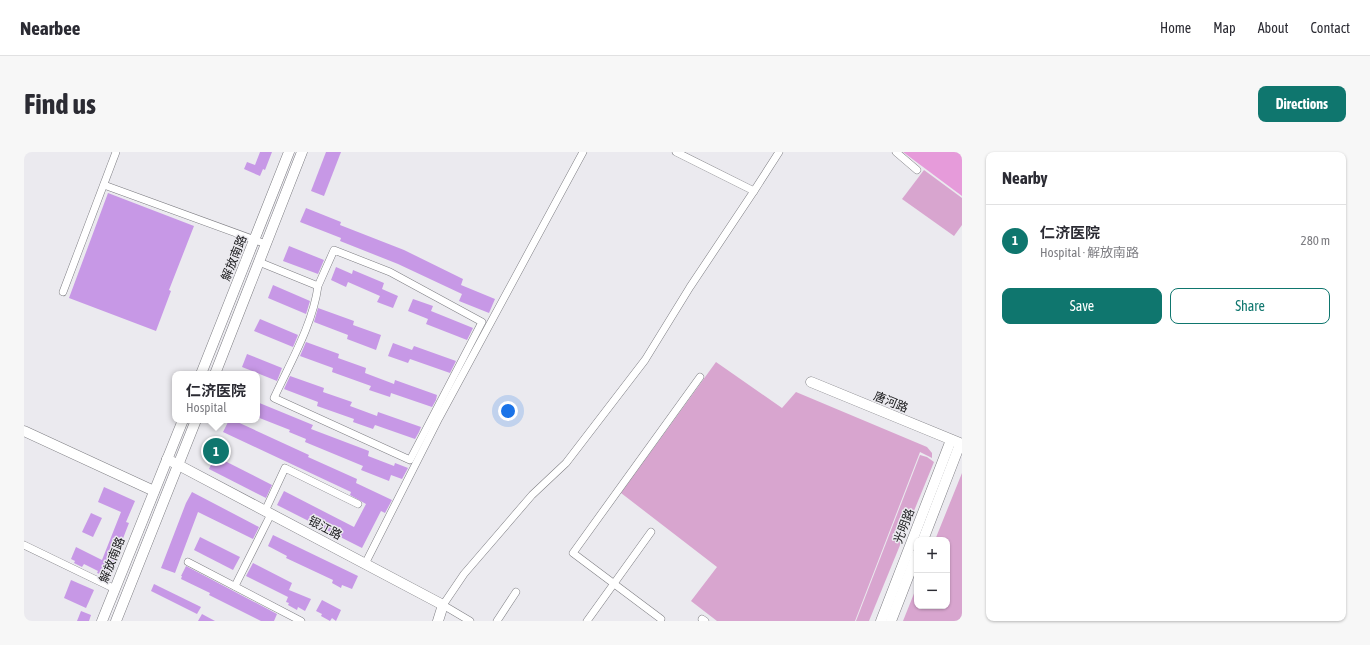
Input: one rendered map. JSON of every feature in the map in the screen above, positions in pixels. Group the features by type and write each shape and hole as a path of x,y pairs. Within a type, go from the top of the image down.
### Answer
{"street":[{"path":"63,292 116,152"},
{"name":"解放南路","path":"202,371 289,152"},
{"name":"解放南路","path":"216,371 302,152"},
{"path":"365,564 439,418 583,152"},
{"path":"676,152 684,154 754,191"},
{"path":"438,621 443,605 464,574 532,495 566,463 645,360 690,287 779,152"},
{"path":"896,152 918,170"},
{"path":"104,185 266,244"},
{"path":"334,250 390,272 482,322 410,460 274,398 312,317 318,286 334,250"},
{"path":"259,262 318,286"},
{"path":"661,619 574,553 700,377"},
{"name":"唐河路","path":"811,382 958,443"},
{"name":"解放南路","path":"102,621 182,423"},
{"path":"116,621 195,423"},
{"path":"24,431 154,491"},
{"name":"光明路","path":"924,537 958,443"},
{"name":"光明路","path":"881,621 958,443"},
{"name":"银江路","path":"167,459 443,605 470,621"},
{"path":"235,586 268,513 285,468 358,504"},
{"path":"587,621 651,532"},
{"path":"24,545 115,589"},
{"path":"188,562 301,621"},
{"name":"光明路","path":"891,621 914,562"},
{"path":"497,621 516,592"}],"shaded area":[{"path":"903,152 962,152 962,196"},
{"path":"924,170 962,198 962,225 954,236 902,199"},
{"path":"716,362 782,408 796,392 927,447 932,453 932,458 920,452 855,621 717,621 691,601 717,567 621,493"},
{"path":"920,455 927,457 934,462 869,621 856,621"},
{"path":"962,473 962,621 903,621 914,594 914,609 950,609 950,537 936,537"}],"building":[{"path":"260,152 272,152 265,170 263,169 260,176 244,169 247,162 255,165"},
{"path":"326,152 341,152 324,196 311,191"},
{"path":"108,193 194,226 169,290 171,291 156,331 69,298"},
{"path":"306,208 341,222 340,225 404,250 463,279 461,285 495,299 489,313 459,301 462,294 398,264 340,241 341,238 300,222"},
{"path":"289,246 324,260 318,274 283,261"},
{"path":"336,267 352,274 353,270 384,283 382,289 398,296 393,308 377,302 380,296 348,282 346,287 331,280"},
{"path":"273,285 310,301 306,314 268,298"},
{"path":"413,299 433,306 431,311 473,328 467,340 426,324 428,319 408,311"},
{"path":"318,308 354,321 353,325 381,335 376,350 347,339 348,335 314,322"},
{"path":"260,319 298,335 293,347 254,331"},
{"path":"306,342 339,354 338,358 366,368 365,373 394,384 395,380 437,395 436,400 432,407 391,393 390,397 369,390 371,386 332,372 333,368 300,356"},
{"path":"393,343 412,350 414,346 456,361 450,373 410,359 408,363 388,356"},
{"path":"247,354 282,368 277,381 260,374 260,371 252,371 242,367"},
{"path":"290,376 324,388 323,392 352,402 350,406 377,416 378,412 421,427 419,432 415,439 375,425 373,429 353,422 354,419 317,406 318,402 284,389"},
{"path":"260,403 313,425 311,429 369,451 368,456 394,466 395,463 408,468 402,479 391,475 389,481 361,470 363,466 305,442 306,439 289,432 290,430 260,418"},
{"path":"228,423 240,423 309,455 308,457 357,479 356,483 392,500 385,513 381,511 362,548 277,505 284,491 354,527 366,504 350,495 351,492 223,432"},
{"path":"215,456 272,485 266,498 209,469"},
{"path":"104,487 135,501 126,522 129,523 108,577 97,573 98,571 84,564 82,567 74,563 75,561 71,559 76,547 102,560 121,512 98,502"},
{"path":"192,492 259,527 253,539 198,512 175,573 161,568 186,503"},
{"path":"91,513 102,518 93,537 82,532"},
{"path":"273,535 358,576 352,589 342,585 341,588 332,583 333,580 286,558 287,556 268,546"},
{"path":"200,537 240,557 233,570 194,550"},
{"path":"253,563 292,583 289,590 311,599 305,611 298,607 297,610 288,605 289,603 286,602 288,597 246,576"},
{"path":"186,566 277,614 274,621 261,621 181,579"},
{"path":"71,580 94,590 86,608 64,598"},
{"path":"154,584 201,607 197,614 151,591"},
{"path":"322,600 341,610 336,621 332,618 330,621 316,611"},
{"path":"81,611 91,615 89,621 77,621"},
{"path":"202,614 215,621 198,621"}],"place":[{"name":"仁济医院","path":"216,451"}]}
